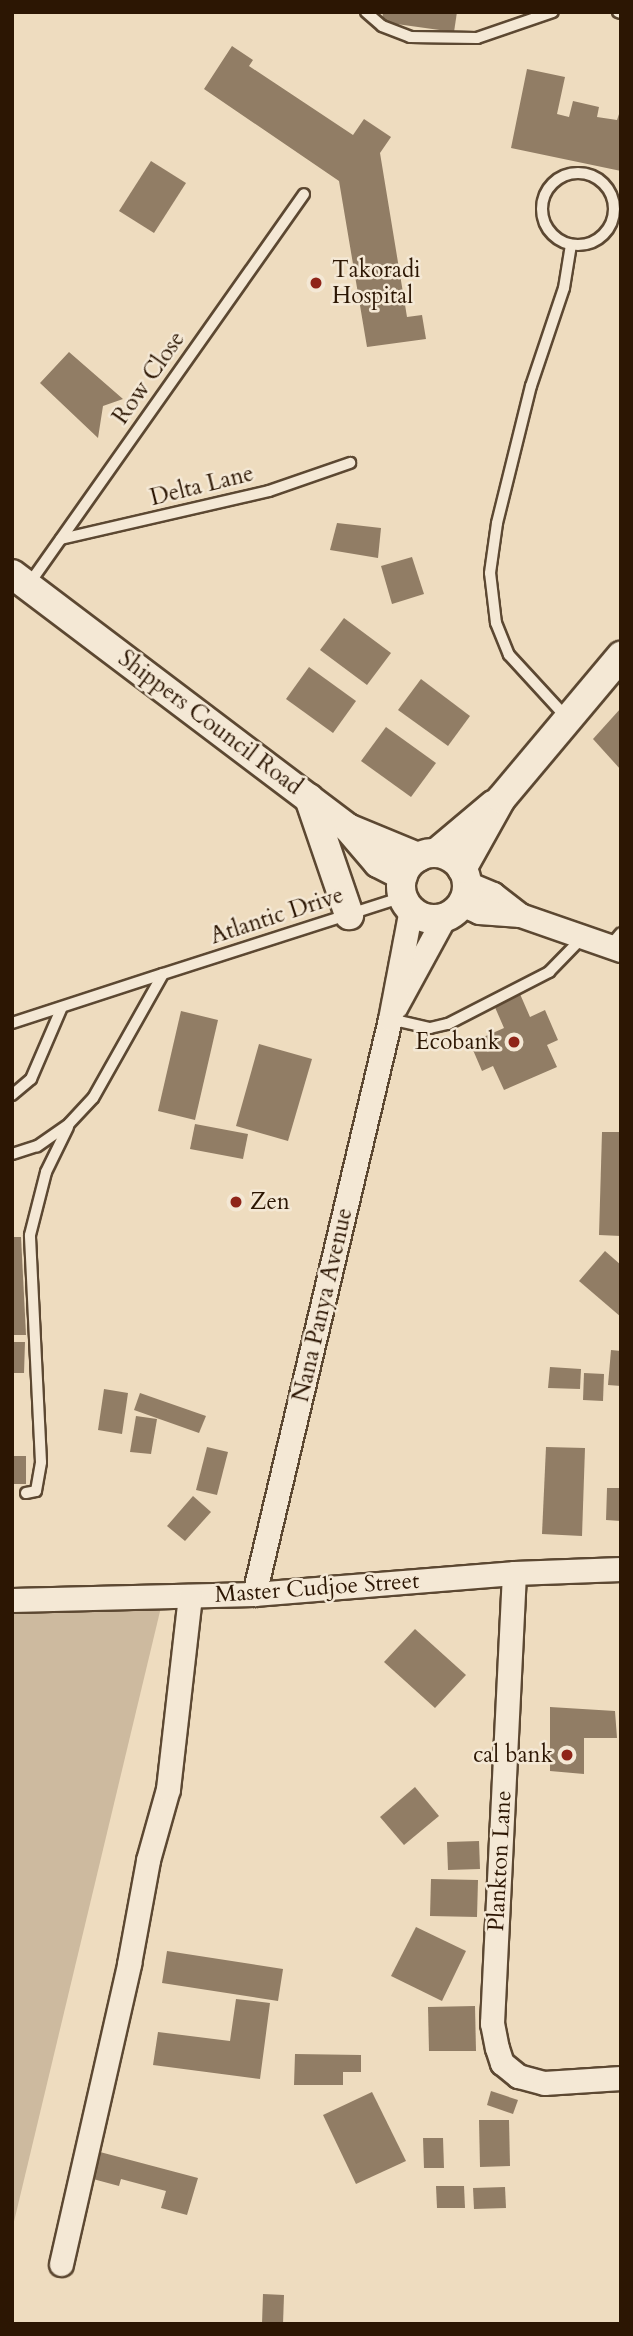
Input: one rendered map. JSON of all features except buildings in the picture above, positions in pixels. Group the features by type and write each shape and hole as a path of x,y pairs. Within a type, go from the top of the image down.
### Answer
{"street":[{"name":"Shippers Council Road","path":"20,580 414,878"},
{"path":"414,878 500,799 621,656"},
{"path":"309,798 349,915"},
{"path":"414,878 427,917 459,893 500,799"},
{"path":"414,878 451,858 459,893 479,912 520,915 583,937 617,943"},
{"name":"Nana Panya Avenue","path":"254,1594 391,1017 414,878"},
{"name":"Nana Panya Avenue","path":"391,1017 459,893"},
{"name":"Master Cudjoe Street","path":"12,1600 254,1594 514,1573 621,1569"},
{"name":"Plankton Lane","path":"514,1573 492,2023 502,2063 518,2077 544,2083 621,2078"},
{"path":"61,2264 129,1964 148,1860 168,1788 190,1596"}],"lane":[{"path":"366,12 382,26 410,37 477,38 554,12"},
{"path":"575,172 595,176 610,191 615,211 608,231 592,244 571,245 543,226 543,197 555,180 575,172"},
{"name":"Row Close","path":"20,580 61,539 304,194"},
{"path":"567,718 509,655 496,623 490,573 497,523 531,386 564,289 571,245"},
{"name":"Delta Lane","path":"61,539 256,495 350,463"},
{"name":"Atlantic Drive","path":"12,1023 349,915 414,878"},
{"path":"391,1017 430,1028 448,1024 550,972 583,937"},
{"path":"12,1154 37,1146 69,1124 93,1098 163,974"},
{"path":"12,1095 32,1079 62,1007"},
{"path":"26,1493 36,1491 41,1462 30,1235 46,1172 69,1124"}],"shaded area":[{"path":"162,1603 12,2230 12,1609"}],"place":[{"name":"Takoradi Hospital","path":"316,283"},
{"name":"Ecobank","path":"514,1042"},
{"name":"Zen","path":"236,1202"},
{"name":"cal bank","path":"567,1755"}]}
